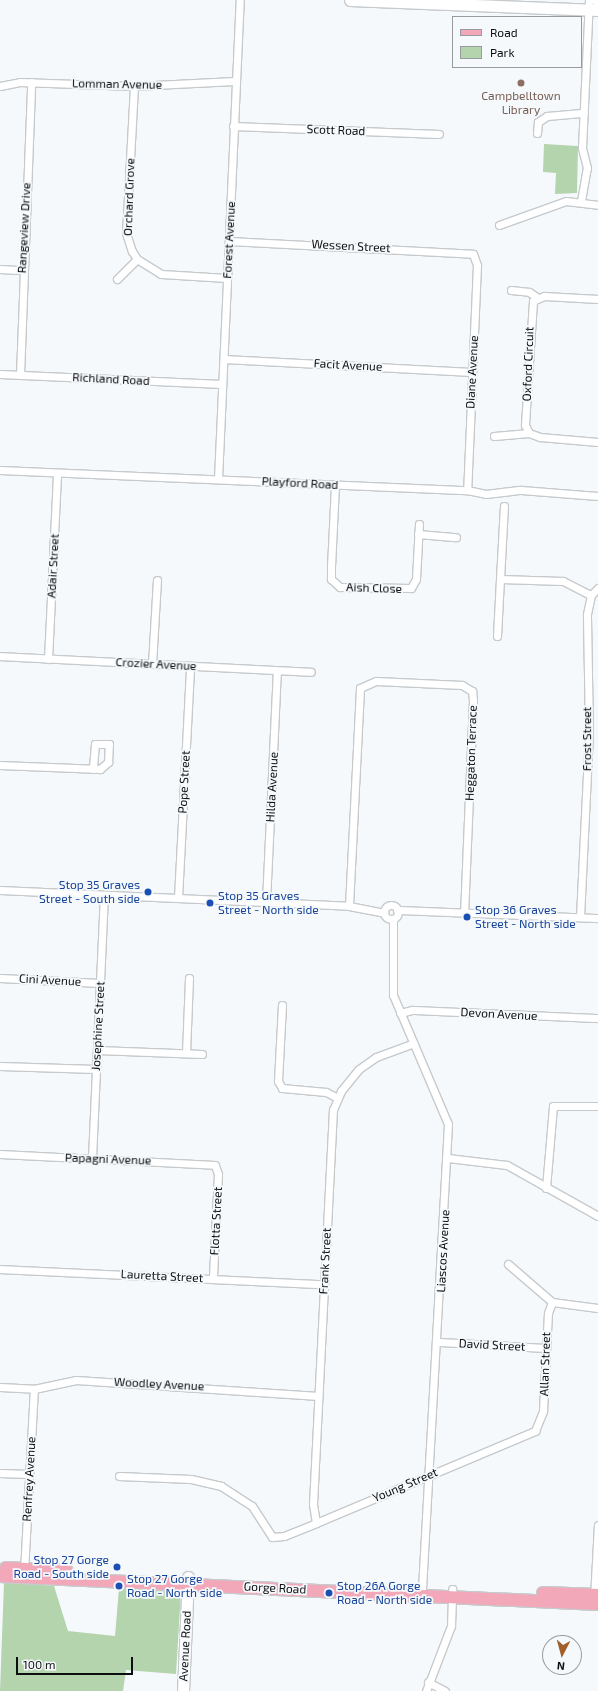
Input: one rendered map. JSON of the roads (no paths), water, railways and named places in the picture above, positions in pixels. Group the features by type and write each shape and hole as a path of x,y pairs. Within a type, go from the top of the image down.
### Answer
{"main road":[{"path":"350,0 592,7"},
{"name":"Gorge Road","path":"0,1568 24,1573 596,1599"},
{"name":"Gorge Road","path":"0,1576 24,1573"},
{"name":"Avenue Road","path":"183,1691 189,1581"}],"street":[{"name":"Forest Avenue","path":"218,479 235,81 240,0"},
{"path":"581,201 587,168 582,148 592,7"},
{"name":"Lomman Avenue","path":"0,86 31,82 134,86 235,81"},
{"name":"Rangeview Drive","path":"20,375 22,270 31,82"},
{"name":"Orchard Grove","path":"134,86 126,233 137,259"},
{"path":"537,133 538,122 547,116 584,113"},
{"name":"Scott Road","path":"233,126 438,134"},
{"path":"499,225 566,201 581,201 598,205"},
{"name":"Wessen Street","path":"229,241 473,254"},
{"name":"Diane Avenue","path":"466,490 477,265 473,254"},
{"path":"116,278 137,259 161,274 227,278"},
{"path":"0,269 22,270"},
{"path":"511,290 529,292 538,298 598,299"},
{"name":"Oxford Circuit","path":"529,433 525,425 530,312 533,301 538,298"},
{"name":"Facit Avenue","path":"224,359 472,372"},
{"name":"Richland Road","path":"0,374 222,384"},
{"path":"494,436 529,433 540,437 598,442"},
{"name":"Playford Road","path":"0,470 466,490 486,494 521,490 598,496"},
{"name":"Adair Street","path":"48,659 57,473"},
{"name":"Aish Close","path":"335,484 331,566 334,584 348,588 411,588 416,579 419,524"},
{"path":"497,636 504,506"},
{"path":"418,534 456,537"},
{"path":"500,579 563,581 591,595 598,588"},
{"path":"152,664 157,580"},
{"name":"Frost Street","path":"580,917 591,595"},
{"name":"Crozier Avenue","path":"0,656 311,672"},
{"name":"Pope Street","path":"178,898 190,666"},
{"name":"Hilda Avenue","path":"266,902 277,671"},
{"name":"Heggaton Terrace","path":"349,906 360,688 376,681 462,685 472,691 473,700 464,912"},
{"path":"0,765 92,769"},
{"path":"0,890 349,906 384,913 387,918 393,919 397,910"},
{"name":"Josephine Street","path":"92,1158 104,895"},
{"path":"384,913 389,906 397,910 598,918"},
{"name":"Liascos Avenue","path":"393,919 392,989 400,1013 446,1114 448,1158 423,1591"},
{"name":"Cini Avenue","path":"0,978 100,983"},
{"path":"186,1053 189,978"},
{"path":"282,1005 278,1081 282,1088 326,1092 338,1098"},
{"name":"Devon Avenue","path":"400,1013 412,1010 598,1018"},
{"name":"Frank Street","path":"316,1523 313,1504 333,1110 351,1076 366,1063 414,1043"},
{"path":"97,1050 202,1054"},
{"path":"0,1066 96,1069"},
{"path":"546,1188 553,1106 598,1106"},
{"name":"Papagni Avenue","path":"0,1154 215,1165"},
{"path":"448,1158 496,1161 598,1216"},
{"name":"Flotta Street","path":"213,1278 218,1174 215,1165"},
{"path":"508,1264 552,1302 598,1308"},
{"name":"Lauretta Street","path":"0,1269 324,1284"},
{"name":"Allan Street","path":"540,1425 546,1348 552,1302"},
{"name":"David Street","path":"438,1342 546,1348"},
{"name":"Woodley Avenue","path":"0,1387 34,1388 76,1380 318,1396"},
{"name":"Renfrey Avenue","path":"24,1573 34,1388"},
{"name":"Young Street","path":"119,1476 191,1479 221,1486 252,1506 268,1534 284,1536 429,1474 531,1433 540,1425"},
{"path":"0,1473 29,1474"},
{"path":"596,1599 598,1525"},
{"path":"426,1691 428,1682 448,1638 452,1592"},
{"path":"428,1682 445,1691"}],"place":[{"name":"Campbelltown Library","path":"521,83"},
{"name":"Stop 35 Graves Street - South side","path":"148,892"},
{"name":"Stop 35 Graves Street - North side","path":"210,903"},
{"name":"Stop 36 Graves Street - North side","path":"467,917"},
{"name":"Stop 27 Gorge Road - South side","path":"117,1567"},
{"name":"Stop 27 Gorge Road - North side","path":"119,1586"},
{"name":"Stop 26A Gorge Road - North side","path":"329,1593"}]}
